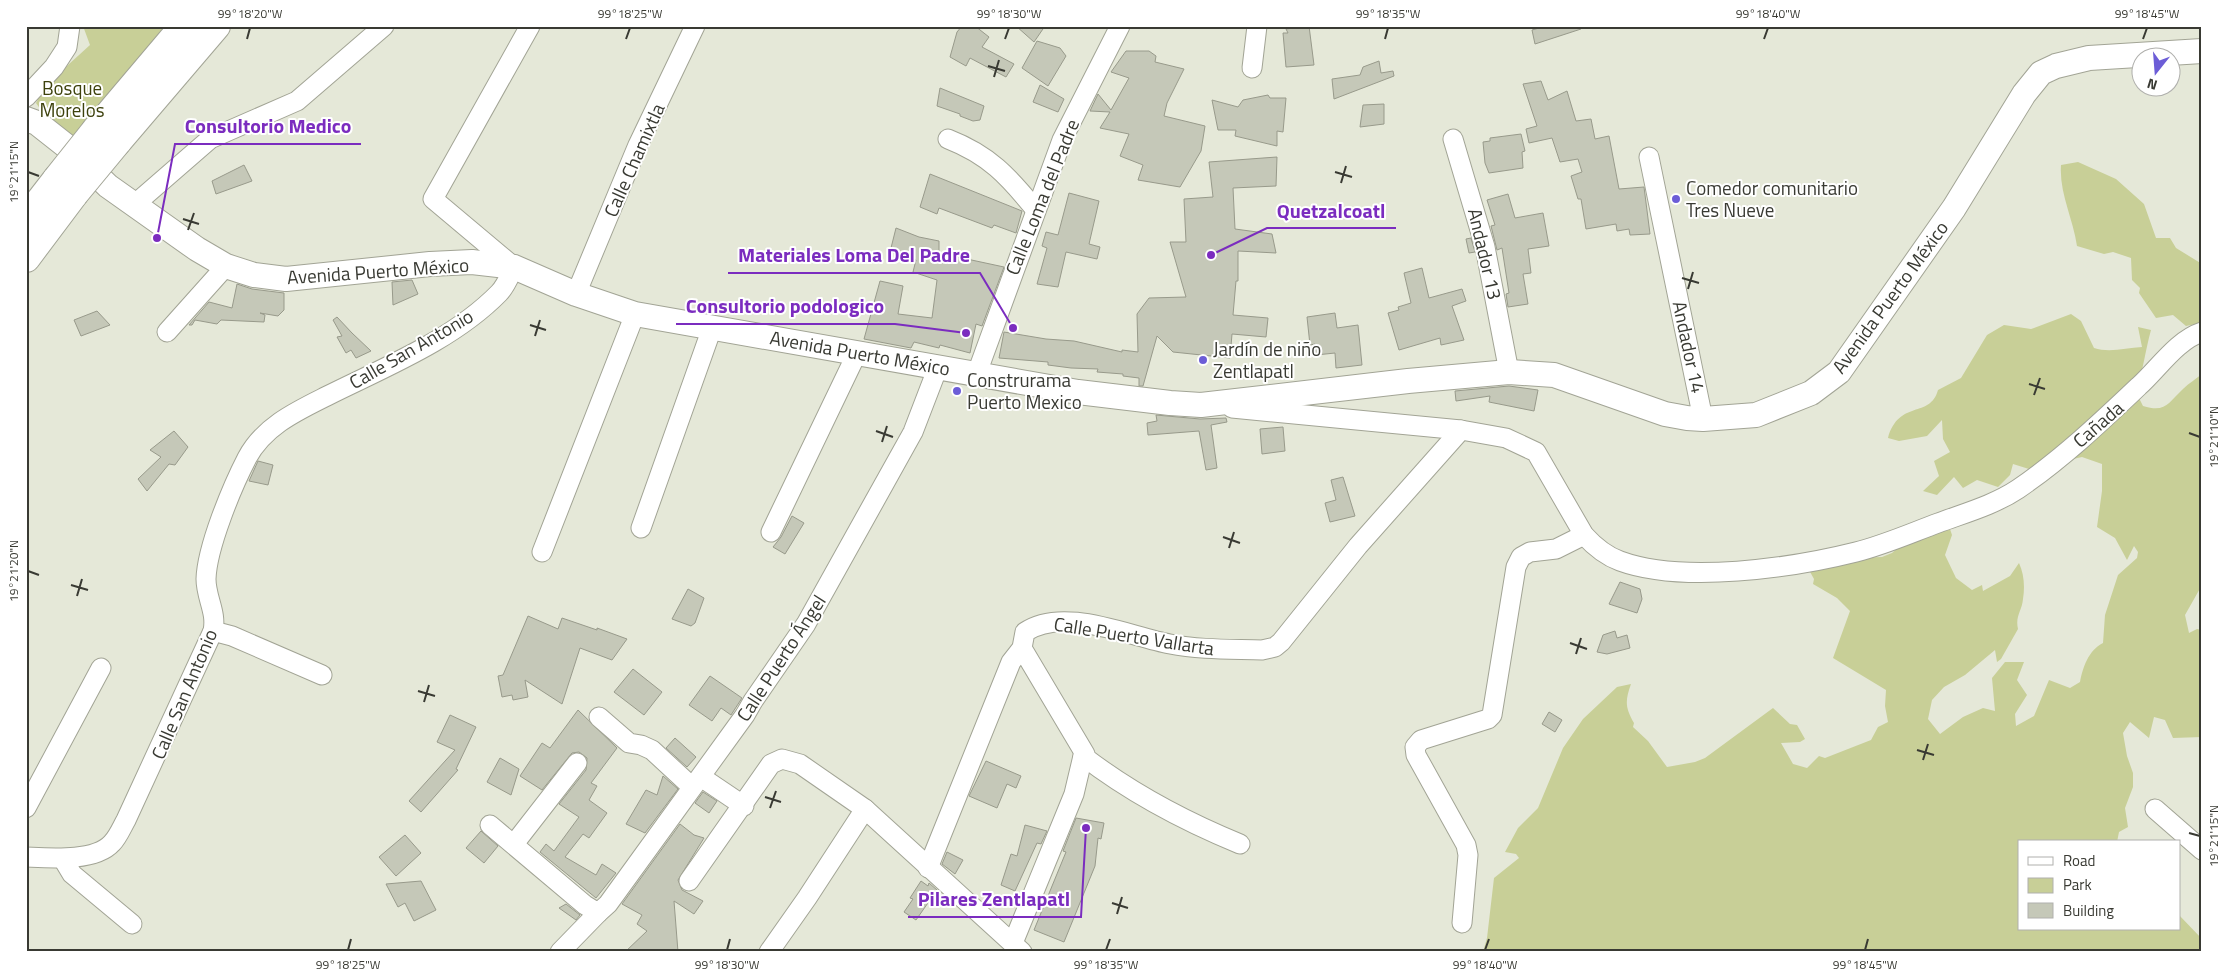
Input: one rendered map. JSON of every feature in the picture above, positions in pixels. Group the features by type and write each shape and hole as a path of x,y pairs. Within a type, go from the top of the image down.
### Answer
{"highway":[{"path":"106,136 169,26"},
{"path":"143,74 184,26"},
{"path":"26,258 66,187 106,136 216,26"},
{"path":"26,219 66,187"}],"main road":[{"name":"Avenida Puerto México","path":"26,119 37,123 70,149 108,186 197,249 226,266 254,275 286,280 430,264 472,262 514,267 576,294 635,314 1078,392 1201,405 1408,381 1509,372 1554,375 1665,414 1704,419 1745,417 1774,410 1811,393 1839,372 1954,208 2024,94 2041,73 2056,66 2089,58 2199,55"}],"street":[{"path":"26,97 59,60 67,47 70,26"},
{"path":"134,205 210,138 278,111 297,101 384,26"},
{"path":"514,267 433,199 530,26"},
{"name":"Calle Chamixtla","path":"576,294 638,145 695,26"},
{"name":"Calle Loma del Padre","path":"977,373 1035,209 1062,140 1120,26"},
{"path":"1252,68 1257,26"},
{"path":"948,139 969,147 989,160 1035,209"},
{"name":"Andador 13","path":"1453,139 1485,246 1509,372"},
{"name":"Andador 14","path":"1649,157 1704,419"},
{"path":"166,332 226,266"},
{"name":"Calle San Antonio","path":"26,857 63,859 96,853 112,844 147,778 213,631 216,618 206,581 212,549 227,504 247,458 263,436 289,415 398,360 459,326 500,292 514,267"},
{"path":"542,552 635,314"},
{"path":"641,528 712,328"},
{"name":"Cañada","path":"1201,405 1461,430 1506,438 1536,452 1584,535 1605,554 1619,561 1644,568 1696,572 1794,566 1856,552 1986,506 2016,490 2096,426 2185,342 2202,332"},
{"path":"771,532 857,353"},
{"name":"Calle Puerto Ángel","path":"560,952 592,909 608,904 806,624 913,432 938,367"},
{"name":"Calle Puerto Vallarta","path":"928,868 1011,662 1022,648 1025,632 1034,626 1056,621 1088,625 1171,645 1254,650 1275,647 1290,632 1358,546 1461,430"},
{"path":"1462,923 1468,855 1466,845 1416,755 1415,747 1421,740 1488,719 1492,715 1516,567 1521,556 1530,552 1556,549 1584,535"},
{"path":"213,631 232,636 322,675"},
{"path":"689,881 744,806 771,764 782,759 800,764 865,809 1018,948 1074,794 1085,754 1022,648"},
{"path":"26,808 101,668"},
{"path":"599,717 629,743 641,745 652,750 696,782 744,806"},
{"path":"1083,756 1113,779 1144,797 1201,828 1240,844"},
{"path":"514,844 577,763"},
{"path":"769,952 865,809"},
{"path":"2155,809 2202,850"},
{"path":"490,825 592,909"},
{"path":"63,859 72,874 132,924"}],"green space":[{"name":"Bosque Morelos","path":"83,26 163,26 154,47 77,139 48,120 36,103 46,85 90,45"},
{"path":"2078,162 2116,179 2144,204 2156,238 2170,238 2176,248 2202,264 2202,326 2196,324 2186,326 2173,315 2156,318 2139,293 2140,288 2132,280 2131,258 2113,252 2104,254 2077,246 2062,186 2061,165"},
{"path":"2071,314 2081,321 2094,348 2112,350 2142,347 2138,327 2151,330 2136,392 2143,406 2157,408 2166,405 2202,374 2202,585 2185,615 2189,633 2197,629 2202,630 2202,737 2173,738 2165,720 2154,717 2149,738 2130,722 2123,733 2127,756 2133,773 2133,787 2125,808 2128,827 2119,832 2117,840 2018,840 2018,930 2180,930 2180,916 2202,939 2202,952 1483,952 1487,938 1494,878 1519,858 1516,854 1505,852 1518,828 1538,808 1563,748 1583,719 1617,687 1631,684 1627,704 1634,723 1633,727 1648,741 1667,767 1695,762 1705,758 1773,708 1790,724 1797,725 1805,739 1800,742 1781,743 1793,764 1807,768 1819,756 1825,758 1871,740 1878,727 1888,722 1885,706 1886,690 1833,658 1850,611 1837,598 1813,584 1814,579 1809,570 1858,558 1882,557 1892,553 1908,539 1949,526 1952,535 1945,555 1956,578 1972,590 1982,585 1983,591 2010,576 2019,563 2024,589 2017,621 2018,629 2001,659 1997,662 1995,650 1965,675 1944,687 1932,700 1928,719 1940,734 1963,717 1983,708 1995,711 1992,678 2005,662 2024,662 2017,680 2027,695 2015,714 2016,726 2034,716 2049,680 2070,688 2080,682 2090,655 2103,643 2105,615 2118,575 2137,558 2138,552 2134,546 2127,560 2115,538 2097,527 2102,491 2102,464 2082,457 2029,469 2013,464 2010,475 1998,487 1977,480 1963,488 1954,477 1937,495 1923,491 1939,476 1934,461 1950,452 1943,439 1942,420 1927,436 1899,441 1888,438 1899,418 1922,408 1934,399 1938,390 1961,378 1987,335 2004,325 2031,329"}],"building":[{"path":"962,26 975,26 989,37 982,47 1014,64 1006,77 970,58 966,66 950,57 957,32"},
{"path":"1016,26 1045,26 1034,42"},
{"path":"1309,26 1314,65 1286,67 1283,33 1288,33 1286,29"},
{"path":"1546,26 1581,26 1581,29 1535,44 1532,30"},
{"path":"1037,41 1060,48 1066,56 1048,86 1022,68"},
{"path":"1126,51 1149,51 1156,56 1155,62 1184,69 1167,103 1164,116 1205,126 1201,151 1180,187 1138,180 1143,165 1120,156 1129,134 1100,128 1110,112 1090,111 1098,94 1111,110 1129,78 1111,72"},
{"path":"1379,61 1381,73 1393,71 1394,76 1334,99 1332,79 1360,75 1363,67"},
{"path":"1541,81 1548,100 1567,91 1576,121 1591,119 1595,139 1609,136 1619,189 1644,187 1650,234 1630,235 1629,229 1617,231 1616,224 1586,229 1581,199 1578,199 1571,176 1582,172 1578,159 1560,162 1552,138 1529,143 1526,129 1537,126 1523,84"},
{"path":"1040,85 1064,99 1058,112 1033,102"},
{"path":"940,88 984,106 980,120 973,121 937,106"},
{"path":"1268,95 1270,98 1286,98 1283,132 1277,131 1277,146 1235,136 1236,130 1218,130 1212,100 1238,107 1243,100"},
{"path":"1384,104 1384,124 1360,127 1363,105"},
{"path":"1521,134 1525,151 1522,152 1523,168 1489,173 1485,163 1483,142 1490,141 1490,138"},
{"path":"1277,157 1276,186 1233,188 1235,229 1272,234 1276,253 1238,251 1238,281 1236,281 1233,315 1268,318 1266,337 1232,334 1230,358 1173,352 1157,336 1143,386 1139,386 1139,378 1123,376 1123,374 1097,372 1098,369 1071,368 1048,365 1048,362 999,358 1004,332 1046,339 1074,341 1122,352 1122,350 1138,352 1137,314 1149,298 1186,297 1170,242 1186,242 1184,199 1213,197 1209,162"},
{"path":"244,165 252,181 216,194 212,181"},
{"path":"930,174 1022,211 1016,233 994,225 992,228 939,208 937,214 920,207"},
{"path":"1069,193 1099,201 1089,244 1100,247 1097,259 1066,252 1058,287 1037,284 1047,248 1042,246 1046,232 1058,235"},
{"path":"1508,194 1515,218 1543,213 1549,246 1528,249 1531,273 1523,274 1528,304 1508,307 1506,294 1509,293 1502,248 1497,250 1491,226 1495,225 1487,200"},
{"path":"896,228 919,237 939,241 939,253 1004,267 982,326 976,324 970,353 940,345 939,348 914,342 911,348 864,339 880,281 903,286 898,314 932,318 937,280 913,272 916,260 890,252"},
{"path":"1471,238 1475,252 1469,253 1466,239"},
{"path":"1422,268 1429,298 1462,289 1466,301 1452,306 1464,340 1441,345 1440,338 1399,350 1388,313 1399,310 1398,307 1411,303 1404,273"},
{"path":"412,280 418,294 393,305 392,282"},
{"path":"237,284 252,289 284,293 284,310 278,316 260,313 265,315 264,322 221,320 217,324 195,320 192,325 189,325 209,302 232,308"},
{"path":"97,311 110,325 81,336 74,320"},
{"path":"1335,313 1337,328 1358,325 1362,365 1336,368 1335,353 1316,355 1315,344 1310,345 1307,317"},
{"path":"337,317 371,351 356,358 351,350 346,353 337,337 342,336 333,320"},
{"path":"1509,386 1538,390 1534,411 1489,402 1490,396 1456,401 1455,391"},
{"path":"1156,415 1200,419 1226,418 1227,422 1211,425 1217,468 1206,470 1199,431 1148,435 1147,423 1157,421"},
{"path":"1283,427 1285,451 1262,454 1260,429"},
{"path":"174,431 188,447 175,465 169,464 147,491 138,479 161,457 150,450"},
{"path":"258,461 273,465 268,485 249,481"},
{"path":"1343,477 1355,516 1330,522 1325,503 1336,500 1331,480"},
{"path":"792,516 804,523 785,554 773,547 781,537"},
{"path":"1620,582 1640,589 1642,599 1637,613 1609,604"},
{"path":"688,589 704,598 695,623 691,626 672,619"},
{"path":"528,616 558,629 562,618 627,639 612,660 580,648 562,704 525,680 528,697 513,700 512,695 502,697 498,676 503,675"},
{"path":"1615,631 1617,638 1627,635 1630,648 1607,654 1597,652 1603,635"},
{"path":"633,669 662,692 644,715 614,692"},
{"path":"710,676 742,698 731,715 721,708 712,721 689,705"},
{"path":"578,710 617,748 591,783 597,786 589,800 607,813 589,838 583,834 565,857 596,875 602,864 616,873 596,898 540,852 546,844 554,851 579,817 559,804 586,770 587,758 579,752 572,753 542,790 520,776 542,743 550,748"},
{"path":"1549,712 1562,720 1555,732 1542,724"},
{"path":"450,715 476,727 456,769 458,770 421,812 409,801 455,750 437,742"},
{"path":"675,738 696,757 687,767 666,748"},
{"path":"500,758 519,769 511,795 487,782"},
{"path":"986,761 1021,776 1016,788 1007,784 997,808 969,796"},
{"path":"663,776 678,789 645,833 626,824 646,790 657,795"},
{"path":"703,792 717,801 709,813 695,803"},
{"path":"1076,818 1104,823 1101,839 1098,838 1095,866 1064,942 1034,930 1066,852 1063,851"},
{"path":"680,824 694,835 704,838 678,880 682,890 703,901 694,914 674,901 678,952 625,952 647,931 637,924 642,915 622,904"},
{"path":"1025,825 1047,831 1041,844 1037,843 1015,891 1001,885 1011,854 1017,856"},
{"path":"481,831 498,846 484,863 466,848"},
{"path":"405,835 421,853 396,876 379,857"},
{"path":"947,852 963,860 955,874 942,864"},
{"path":"421,881 436,910 414,921 405,903 398,907 386,884"},
{"path":"921,881 928,886 929,883 937,890 916,920 904,912 913,899 910,898"},
{"path":"566,904 580,915 576,920 559,908"}],"place":[{"name":"Comedor comunitario Tres Nueve","path":"1676,199"},
{"name":"Consultorio Medico","path":"157,238"},
{"name":"Quetzalcoatl","path":"1211,255"},
{"name":"Materiales Loma Del Padre","path":"1013,328"},
{"name":"Consultorio podologico","path":"966,333"},
{"name":"Jardín de niño Zentlapatl","path":"1203,360"},
{"name":"Construrama Puerto Mexico","path":"957,391"},
{"name":"Pilares Zentlapatl","path":"1086,828"}]}
